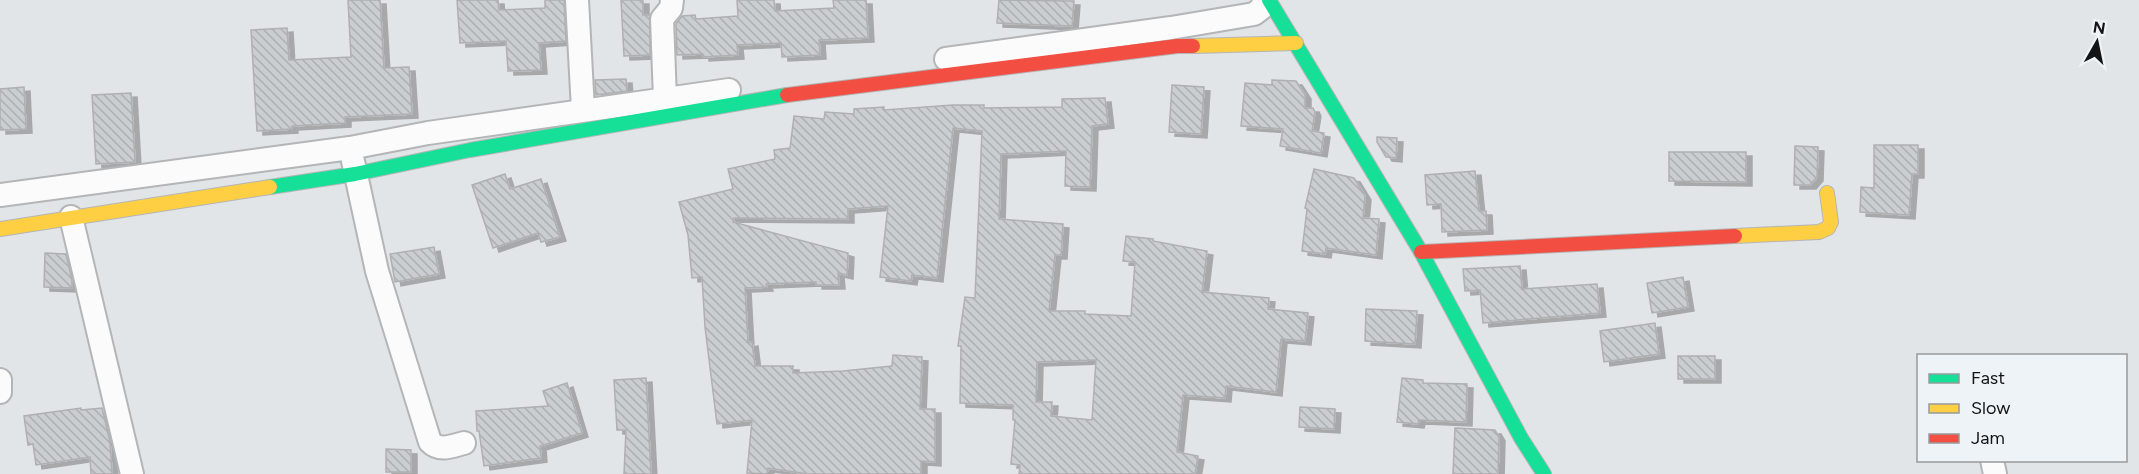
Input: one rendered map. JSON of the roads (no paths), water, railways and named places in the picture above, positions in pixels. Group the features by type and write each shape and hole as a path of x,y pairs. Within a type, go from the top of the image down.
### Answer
{"street":[{"path":"577,0 583,110"},
{"path":"665,99 662,19 671,8 672,0"},
{"path":"0,195 470,150 801,93 847,89 1174,37 1254,14 1270,4 1293,38 1421,252 1515,427 1544,474"},
{"path":"0,229 353,162 428,134 583,110 1174,37 1293,38"},
{"path":"353,162 377,271 430,442 434,446 444,448 464,442"},
{"path":"1421,252 1819,232 1828,228 1831,222 1827,193"},
{"path":"71,217 132,474"},
{"path":"0,380 0,392"}]}
